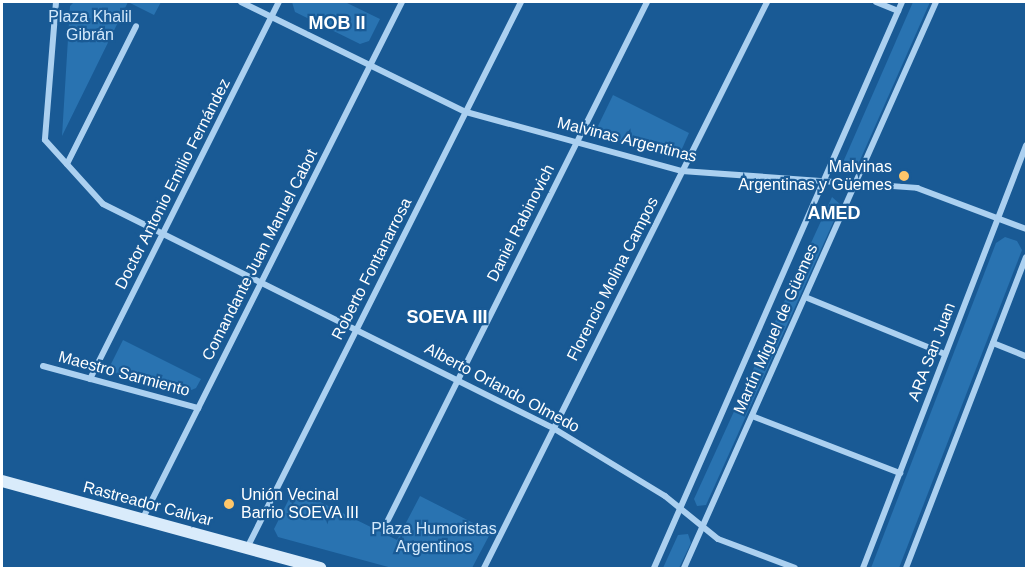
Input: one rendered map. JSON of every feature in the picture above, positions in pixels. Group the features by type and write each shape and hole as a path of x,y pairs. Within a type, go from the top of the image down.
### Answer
{"main road":[{"name":"Rastreador Calivar","path":"2,481 320,568"}],"street":[{"name":"Alberto Orlando Olmedo","path":"56,2 45,140 103,204 554,428 680,508 718,539 795,568"},
{"name":"Malvinas Argentinas","path":"241,2 466,112 682,171 917,188 1026,229"},
{"name":"Doctor Antonio Emilio Fernández","path":"90,379 279,2"},
{"name":"Comandante Juan Manuel Cabot","path":"142,520 402,2"},
{"name":"Roberto Fontanarrosa","path":"247,548 521,2"},
{"name":"Daniel Rabinovich","path":"388,520 647,2"},
{"name":"Florencio Molina Campos","path":"484,568 766,2"},
{"path":"876,2 898,11"},
{"name":"Martín Miguel de Güemes","path":"654,568 825,183 902,2"},
{"name":"Martín Miguel de Güemes","path":"684,568 936,2"},
{"path":"67,164 136,26"},
{"name":"ARA San Juan","path":"863,568 1026,145"},
{"path":"906,568 1026,258"},
{"path":"805,297 945,354"},
{"path":"993,343 1026,356"},
{"name":"Maestro Sarmiento","path":"43,366 198,408"},
{"path":"752,416 900,473"}],"green space":[{"name":"Plaza Khalil Gibrán","path":"74,2 128,2 62,136 70,6"},
{"path":"128,2 161,2 154,15"},
{"path":"292,2 345,2 380,19 369,41 360,44 295,12"},
{"path":"913,2 930,2 857,167 849,170 844,160"},
{"path":"613,95 689,133 681,151 670,155 602,135 598,126"},
{"path":"832,197 841,205 706,505 697,506 694,499"},
{"path":"1005,237 1017,241 1022,250 899,568 871,568 996,243"},
{"path":"123,340 201,379 196,388 187,392 115,373 111,364"},
{"name":"Plaza Humoristas Argentinos","path":"294,489 397,540 420,496 491,532 472,568 392,568 278,537 274,529"},
{"path":"688,534 691,543 679,568 663,568 678,535"}],"place":[{"name":"Malvinas Argentinas y Güemes","path":"904,176"},
{"name":"Unión Vecinal Barrio SOEVA III","path":"229,504"}],"district":[{"name":"MOB II","path":"337,23"},
{"name":"AMED","path":"834,213"},
{"name":"SOEVA III","path":"447,317"}]}
